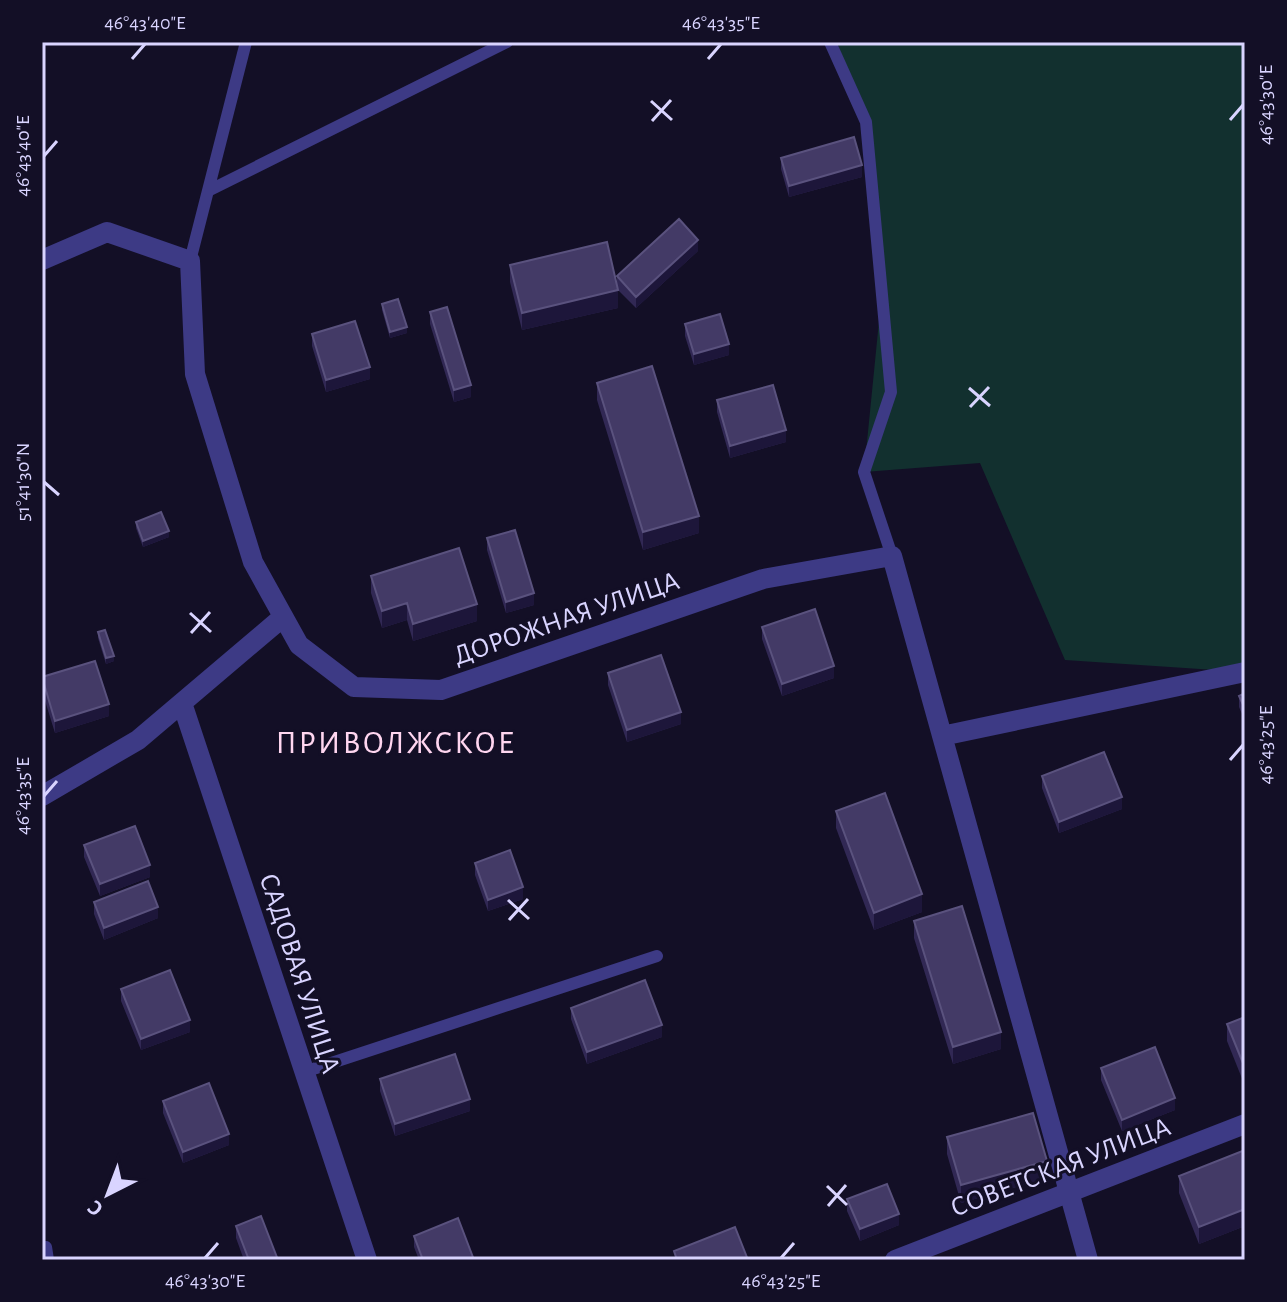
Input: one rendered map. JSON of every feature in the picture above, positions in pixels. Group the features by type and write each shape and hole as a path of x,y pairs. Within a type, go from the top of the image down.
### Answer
{"street":[{"path":"42,260 107,232 190,261"},
{"name":"ДОРОЖНАЯ УЛИЦА","path":"190,261 195,374 253,562 299,645 354,687 441,690 763,579 892,556"},
{"path":"892,556 1088,1260"},
{"path":"42,796 138,740 283,617"},
{"path":"942,736 1245,672"},
{"name":"САДОВАЯ УЛИЦА","path":"182,703 367,1260"},
{"name":"СОВЕТСКАЯ УЛИЦА","path":"895,1260 1245,1124"}],"lane":[{"path":"190,261 246,42"},
{"path":"208,191 507,42"},
{"path":"830,42 866,122 891,392 864,472 892,556"},
{"path":"304,1072 657,956"}],"green space":[{"path":"837,42 1245,42 1245,672 1065,660 980,463 864,472 882,291 866,122"}],"building":[{"path":"854,137 862,165 789,186 781,158"},
{"path":"679,219 698,240 636,297 617,276"},
{"path":"607,242 618,290 522,313 510,265"},
{"path":"398,299 407,327 390,332 382,304"},
{"path":"447,307 471,385 454,390 430,312"},
{"path":"720,314 729,344 694,354 685,324"},
{"path":"355,321 370,367 326,380 312,334"},
{"path":"652,366 699,516 643,532 597,383"},
{"path":"773,385 786,430 730,446 717,400"},
{"path":"161,512 169,531 143,541 136,522"},
{"path":"515,530 534,593 506,602 487,538"},
{"path":"459,548 477,604 413,624 407,603 382,611 371,576"},
{"path":"815,609 834,666 782,684 762,627"},
{"path":"105,630 114,656 106,658 98,632"},
{"path":"661,655 681,712 627,730 608,673"},
{"path":"95,661 109,704 55,721 42,677"},
{"path":"1245,693 1245,709 1239,696"},
{"path":"1104,752 1122,797 1059,822 1042,776"},
{"path":"885,793 922,894 874,913 836,811"},
{"path":"135,826 150,865 100,884 84,845"},
{"path":"510,850 523,887 488,900 475,863"},
{"path":"148,881 158,907 104,928 94,902"},
{"path":"962,906 1001,1032 953,1047 914,921"},
{"path":"170,970 190,1020 141,1039 121,989"},
{"path":"645,980 662,1025 587,1052 571,1008"},
{"path":"1245,1017 1245,1068 1227,1024"},
{"path":"1155,1047 1175,1098 1122,1120 1101,1068"},
{"path":"455,1054 470,1099 395,1124 380,1079"},
{"path":"209,1083 229,1134 183,1152 163,1101"},
{"path":"1033,1113 1047,1161 961,1185 947,1137"},
{"path":"1245,1150 1245,1209 1199,1227 1179,1176"},
{"path":"887,1184 899,1214 860,1229 847,1199"},
{"path":"261,1216 278,1260 249,1260 236,1226"},
{"path":"458,1218 474,1260 423,1260 414,1236"},
{"path":"735,1227 748,1260 677,1260 674,1251"}],"district":[{"name":"ПРИВОЛЖСКОЕ","path":"396,742"}]}
